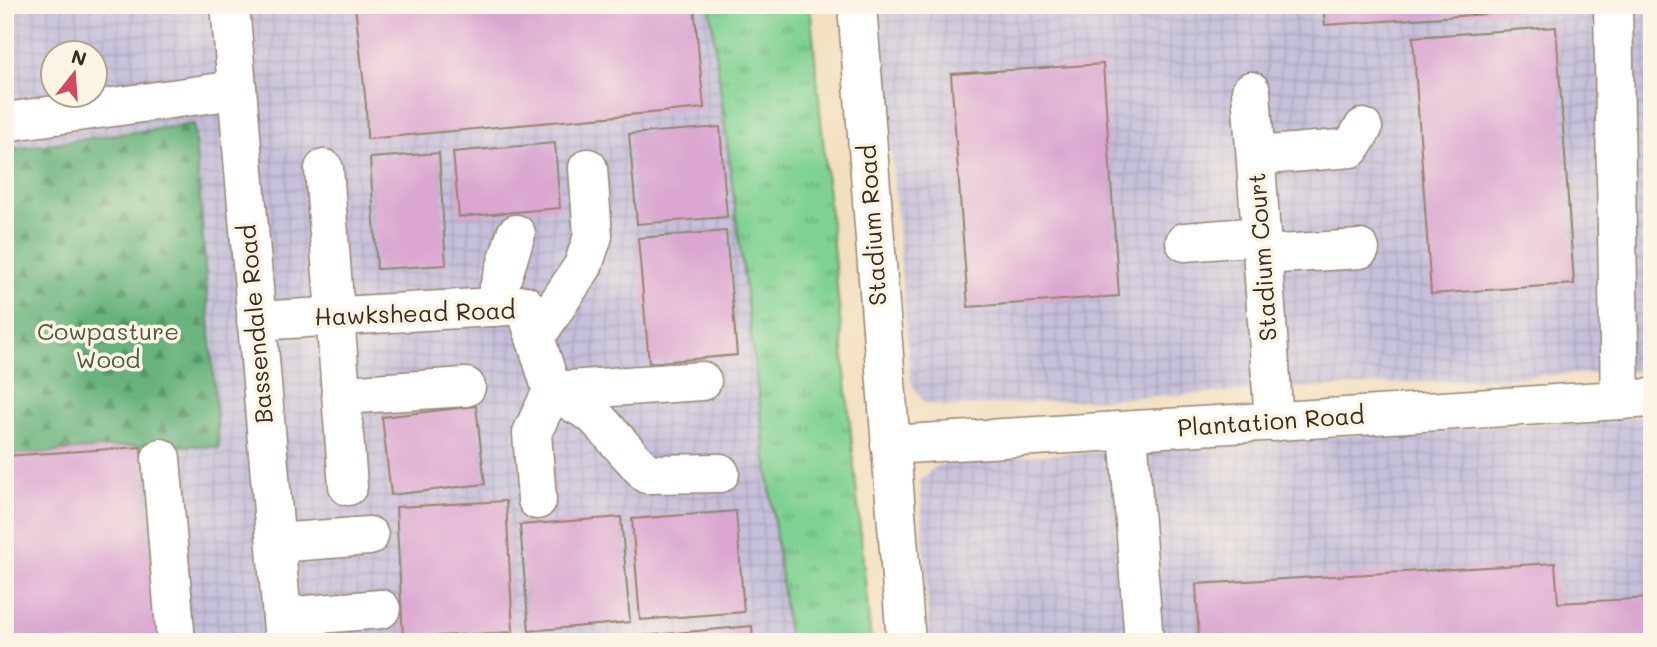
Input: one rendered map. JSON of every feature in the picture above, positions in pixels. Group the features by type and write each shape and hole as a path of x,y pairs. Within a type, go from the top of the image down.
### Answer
{"street":[{"name":"Bassendale Road","path":"230,5 283,629"},
{"name":"Stadium Road","path":"857,5 906,642"},
{"path":"1613,5 1636,399"},
{"path":"5,122 236,90"},
{"name":"Stadium Court","path":"1251,91 1274,422"},
{"path":"1256,156 1351,148 1363,128"},
{"path":"535,338 583,266 593,236 588,167"},
{"path":"324,169 348,486"},
{"path":"493,307 516,233"},
{"path":"1185,242 1360,249"},
{"name":"Hawkshead Road","path":"256,321 525,305 552,391"},
{"path":"552,391 702,381"},
{"path":"342,395 466,387"},
{"path":"552,391 593,414 647,474 720,472"},
{"path":"537,500 532,433 552,391"},
{"name":"Plantation Road","path":"890,445 1636,399"},
{"path":"1128,431 1144,642"},
{"path":"161,458 176,642"},
{"path":"276,543 369,536"},
{"path":"283,629 381,609"}],"shaded area":[{"path":"5,5 714,5 790,642 5,642"},
{"path":"879,5 1652,5 1652,370 948,407 925,403 911,383"},
{"path":"1652,416 1652,642 929,642 920,480 938,465 971,460"}],"green space":[{"path":"710,5 810,5 871,642 789,642"},
{"name":"Cowpasture Wood","path":"194,124 219,448 140,446 5,456 5,150"}],"building":[{"path":"355,5 694,5 704,108 367,139"},
{"path":"1323,5 1550,5 1550,10 1325,25"},
{"path":"1556,27 1574,284 1431,294 1413,37"},
{"path":"1103,64 1119,296 968,307 951,74"},
{"path":"720,127 727,217 637,224 629,134"},
{"path":"555,143 560,208 459,217 453,152"},
{"path":"439,153 446,265 377,269 370,158"},
{"path":"726,231 737,355 649,363 638,238"},
{"path":"476,406 485,484 391,495 382,417"},
{"path":"141,447 157,642 5,642 5,456"},
{"path":"506,501 513,632 403,638 396,507"},
{"path":"736,511 744,612 640,620 632,519"},
{"path":"621,517 630,622 529,631 520,525"},
{"path":"1555,563 1558,603 1652,598 1652,642 1199,642 1196,584"},
{"path":"752,626 753,642 622,642 621,638"}]}
